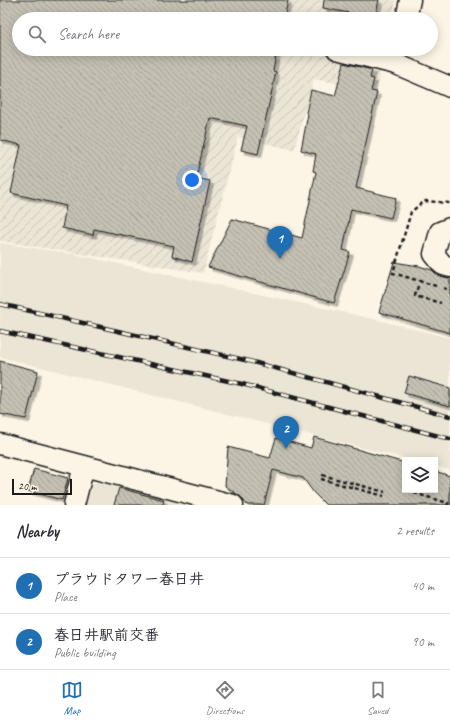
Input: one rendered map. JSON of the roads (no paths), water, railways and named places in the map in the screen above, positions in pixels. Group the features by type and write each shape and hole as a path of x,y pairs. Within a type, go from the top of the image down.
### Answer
{"street":[{"path":"407,12 410,0"},
{"path":"398,56 450,86"},
{"path":"450,228 440,232 434,254 443,265 450,267"},
{"path":"0,444 233,505"},
{"path":"74,505 84,466"}],"railway":[{"path":"0,304 249,361 450,416"},
{"path":"0,331 242,384 450,439"}],"place":[{"name":"プラウドタワー春日井","path":"280,259"},
{"name":"春日井駅前交番","path":"286,449"}]}
